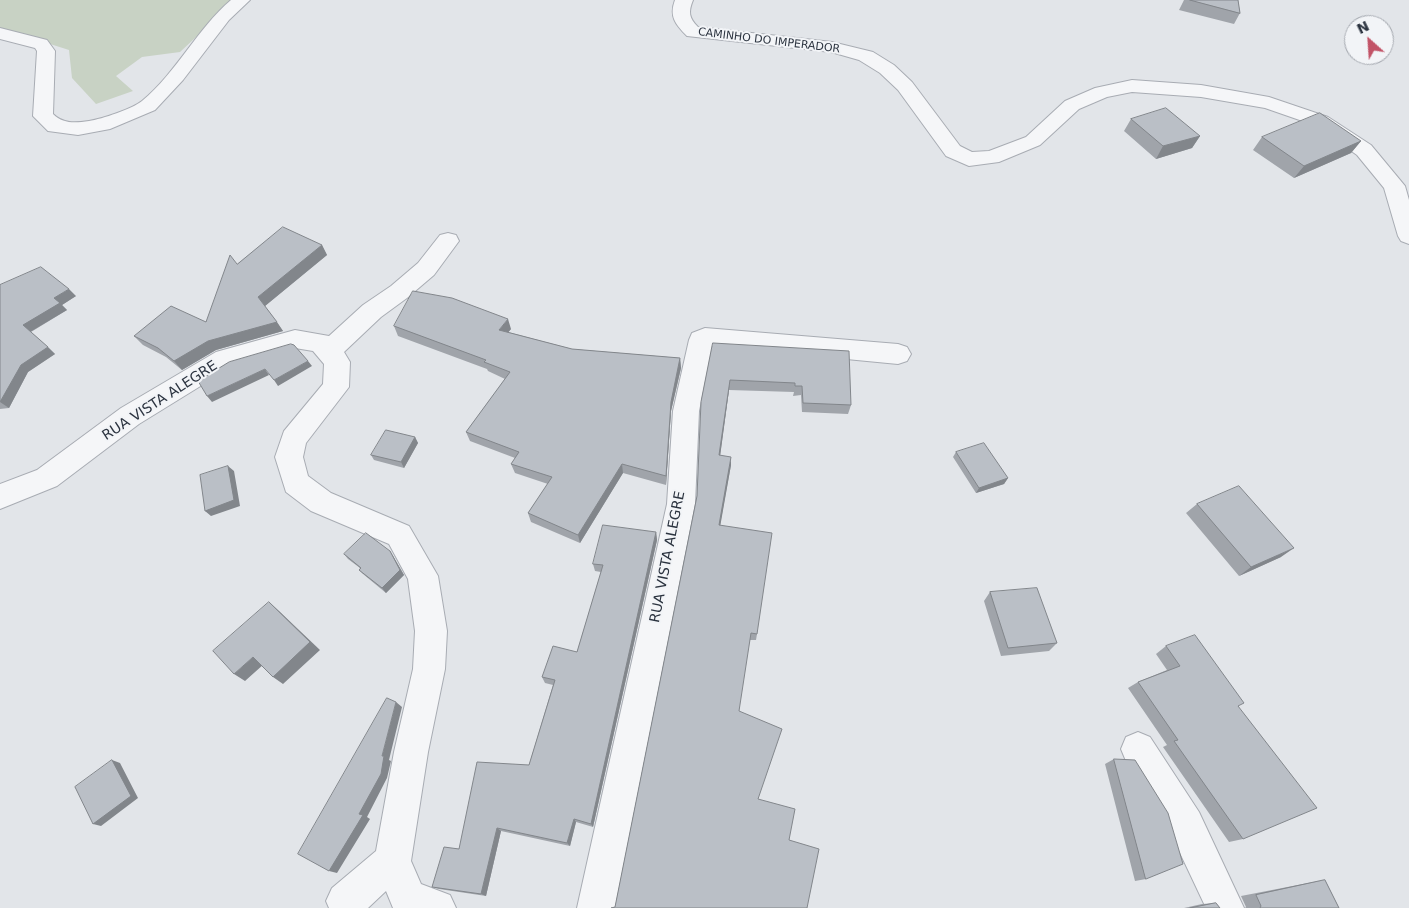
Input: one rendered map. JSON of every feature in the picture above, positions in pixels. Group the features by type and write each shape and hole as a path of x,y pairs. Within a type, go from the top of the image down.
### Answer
{"street":[{"path":"0,33 41,44 46,50 43,116 56,127 78,129 103,125 148,106 176,76 224,16 241,0"},
{"name":"CAMINHO DO IMPERADOR","path":"684,0 679,12 680,18 693,32 832,47 866,56 887,68 905,86 953,151 969,159 992,157 1033,142 1072,105 1102,92 1132,86 1201,92 1269,103 1321,121 1364,150 1394,186 1409,236"},
{"path":"437,908 408,899 393,861 411,752 429,670 431,631 422,576 398,535 321,502 296,483 289,457 294,439 336,387 337,362 328,352 372,311 426,270 448,242"},
{"name":"RUA VISTA ALEGRE","path":"596,908 681,504 686,411 701,340 722,337 898,354"},
{"name":"RUA VISTA ALEGRE","path":"0,497 47,478 130,416 225,359 295,340 321,343 328,352"},
{"path":"1138,749 1186,825 1225,908"},
{"path":"350,908 345,900 393,861"}],"green space":[{"path":"0,0 236,0 180,52 142,57 116,76 133,91 96,104 72,78 69,50 0,28"}],"building":[{"path":"1190,0 1238,0 1240,13"},
{"path":"1166,108 1200,136 1163,146 1131,119"},
{"path":"1320,113 1361,141 1304,166 1262,137"},
{"path":"283,227 322,245 258,297 277,322 208,341 174,361 158,348 134,336 171,306 206,322 230,255 237,264"},
{"path":"41,267 69,289 54,298 60,303 23,325 48,347 21,365 0,402 0,285"},
{"path":"413,291 452,298 508,319 499,330 572,349 680,358 671,402 666,476 622,464 578,535 528,513 552,477 511,464 519,452 466,432 510,372 484,362 486,360 394,326"},
{"path":"713,343 849,351 851,405 803,403 802,386 795,386 795,383 730,380 719,455 731,457 719,525 772,533 757,634 751,633 739,711 782,729 758,799 795,809 789,840 819,849 807,908 611,908 615,907 697,496 701,402"},
{"path":"291,344 308,361 274,380 265,369 207,396 198,381 229,362"},
{"path":"386,430 415,437 401,462 371,455"},
{"path":"984,443 1008,478 979,488 956,452"},
{"path":"228,466 234,500 205,511 200,475"},
{"path":"1239,486 1294,548 1251,567 1197,504"},
{"path":"603,525 656,532 591,824 574,819 567,843 497,828 481,894 432,887 444,847 459,849 477,762 529,765 555,680 542,677 553,646 577,652 603,565 593,564"},
{"path":"366,533 390,551 400,570 382,588 359,570 361,568 344,554"},
{"path":"1037,588 1057,643 1008,648 990,592"},
{"path":"269,602 310,642 273,677 253,657 234,674 213,651"},
{"path":"1195,635 1244,703 1238,706 1317,808 1243,839 1174,741 1178,740 1138,682 1180,666 1166,646"},
{"path":"387,698 396,702 382,756 384,756 381,774 359,814 363,815 329,871 298,854"},
{"path":"1114,759 1135,760 1168,813 1183,864 1146,879"},
{"path":"112,760 131,796 93,824 75,787"},
{"path":"1325,880 1339,908 1260,908 1261,906 1256,895"},
{"path":"1216,903 1220,908 1190,908"}]}
